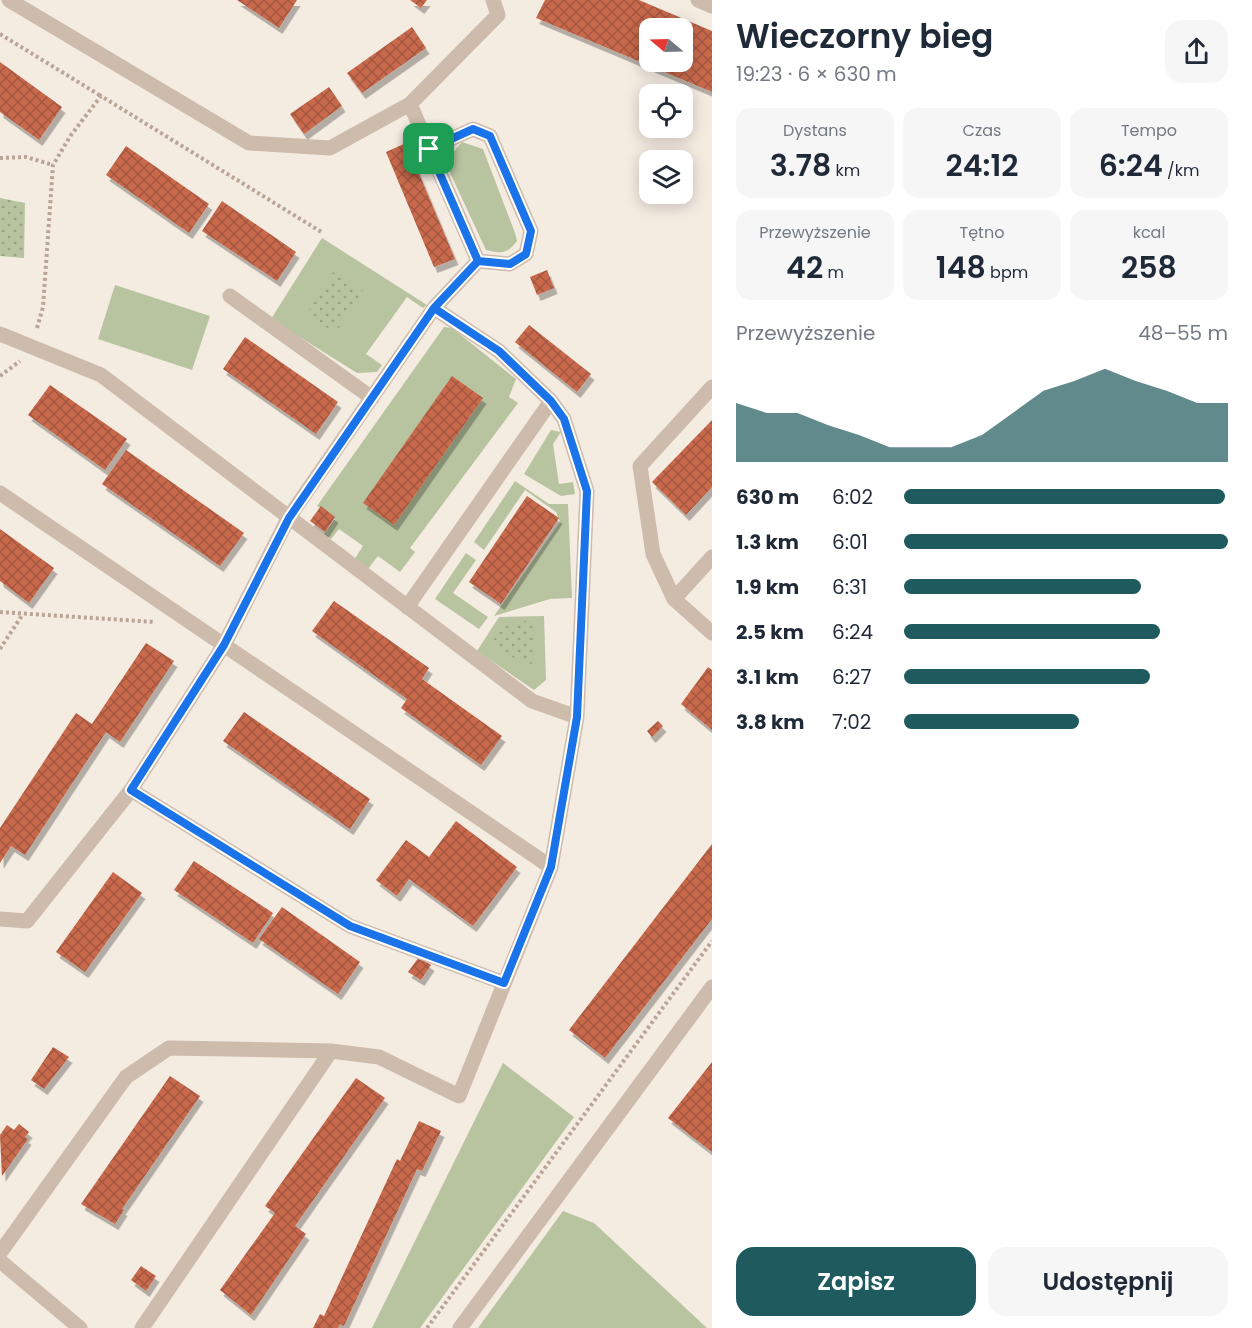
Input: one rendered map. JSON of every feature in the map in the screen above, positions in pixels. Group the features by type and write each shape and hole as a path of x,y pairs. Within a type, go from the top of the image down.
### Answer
{"street":[{"path":"9,0 249,143 330,148 410,104 498,15 493,0"},
{"path":"698,0 712,6"},
{"path":"410,104 478,261"},
{"path":"429,149 473,129 490,136 531,231 526,254 510,264 478,261"},
{"path":"0,920 27,921 131,790 224,645 289,518 434,308 478,261"},
{"path":"230,296 372,398"},
{"path":"0,1253 126,1077 169,1048 331,1051 380,1058 459,1095 551,867 577,717 587,491 564,419 551,401 499,351 434,308"},
{"path":"0,334 101,375 532,701 577,717"},
{"path":"712,387 640,466 653,554 674,598 712,633"},
{"path":"407,606 551,401"},
{"path":"0,493 551,867"},
{"path":"674,598 712,557"},
{"path":"131,790 350,926 504,983"},
{"path":"460,1328 712,987"},
{"path":"142,1328 331,1051"},
{"path":"0,1261 80,1328"}],"path":[{"path":"0,34 323,233"},
{"path":"0,376 15,367 32,347 43,307 53,165 71,135 100,96"},
{"path":"0,159 26,157 53,165"},
{"path":"0,612 192,623"},
{"path":"0,649 23,614"},
{"path":"427,1328 712,941"}],"green space":[{"path":"462,142 483,149 517,241 507,251 486,250 445,162"},
{"path":"0,198 25,203 24,258 0,256"},
{"path":"322,238 427,305 423,308 407,297 366,354 382,365 377,372 357,373 271,319"},
{"path":"333,272 363,290 336,333 306,315"},
{"path":"115,285 210,316 192,370 98,339"},
{"path":"444,327 452,328 516,379 509,397 518,403 410,548 415,552 400,572 378,556 368,569 354,560 363,546 339,529 331,539 324,534 335,519 317,506"},
{"path":"551,430 561,432 553,444 559,484 573,482 575,494 561,496 524,474"},
{"path":"515,481 549,504 568,504 572,598 550,599 494,616 560,522 556,512 525,490 484,550 474,542"},
{"path":"466,553 476,560 453,593 488,617 479,629 435,599"},
{"path":"544,616 546,680 534,690 477,651 499,617"},
{"path":"526,621 536,625 531,670 492,643 504,624"},
{"path":"503,1063 574,1117 420,1328 372,1328"},
{"path":"563,1211 594,1223 707,1328 478,1328"}],"building":[{"path":"237,0 297,0 279,28"},
{"path":"410,0 427,0 421,8"},
{"path":"545,0 639,0 681,18 639,18 639,61 536,18"},
{"path":"693,23 712,31 712,92 664,72 693,72"},
{"path":"412,27 426,48 362,93 347,73"},
{"path":"0,62 62,107 39,140 0,112"},
{"path":"329,87 342,106 304,134 290,114"},
{"path":"406,143 455,259 434,267 386,152"},
{"path":"126,146 209,204 189,233 106,175"},
{"path":"222,201 296,252 277,281 202,231"},
{"path":"547,270 554,288 537,295 530,277"},
{"path":"529,325 591,374 577,392 515,342"},
{"path":"245,337 338,402 316,434 223,369"},
{"path":"452,376 483,398 394,525 363,503"},
{"path":"50,385 127,439 105,470 28,415"},
{"path":"712,420 712,487 686,515 652,482"},
{"path":"126,450 244,533 220,566 102,484"},
{"path":"527,496 559,518 501,604 469,582"},
{"path":"321,506 335,517 325,532 310,521"},
{"path":"0,529 54,568 29,603 0,581"},
{"path":"334,601 429,668 422,679 502,736 481,765 401,708 407,699 312,631"},
{"path":"146,643 174,661 120,742 106,732 25,855 11,846 0,863 0,828 76,713 92,724"},
{"path":"708,667 712,670 712,730 681,704"},
{"path":"244,712 370,799 350,829 223,741"},
{"path":"658,721 663,726 652,737 647,731"},
{"path":"456,821 517,867 473,926 409,879 397,896 376,880 406,840 429,857"},
{"path":"712,844 712,919 605,1058 569,1030"},
{"path":"194,861 273,913 253,943 174,890"},
{"path":"113,872 142,893 85,972 56,952"},
{"path":"282,907 360,962 338,994 259,939"},
{"path":"419,957 431,965 421,980 408,972"},
{"path":"53,1047 69,1057 44,1089 31,1080"},
{"path":"712,1062 712,1152 668,1118"},
{"path":"170,1076 200,1096 122,1209 124,1210 115,1224 81,1204"},
{"path":"356,1078 385,1098 295,1226 306,1234 251,1315 220,1290 275,1213 265,1206"},
{"path":"419,1121 441,1131 422,1171 417,1169 344,1326 340,1324 338,1328 313,1328 320,1314 324,1316 397,1159 400,1161"},
{"path":"19,1124 29,1132 25,1137 28,1139 2,1176 0,1135 7,1125 14,1130"},
{"path":"141,1266 156,1276 146,1291 131,1280"}],"route":[{"path":"429,149 473,129 490,136 531,231 526,254 510,264 478,261 434,308 289,518 224,645 131,790 350,926 504,983 551,867 577,717 587,491 564,419 551,401 499,351 434,308 478,261 429,149"}]}
